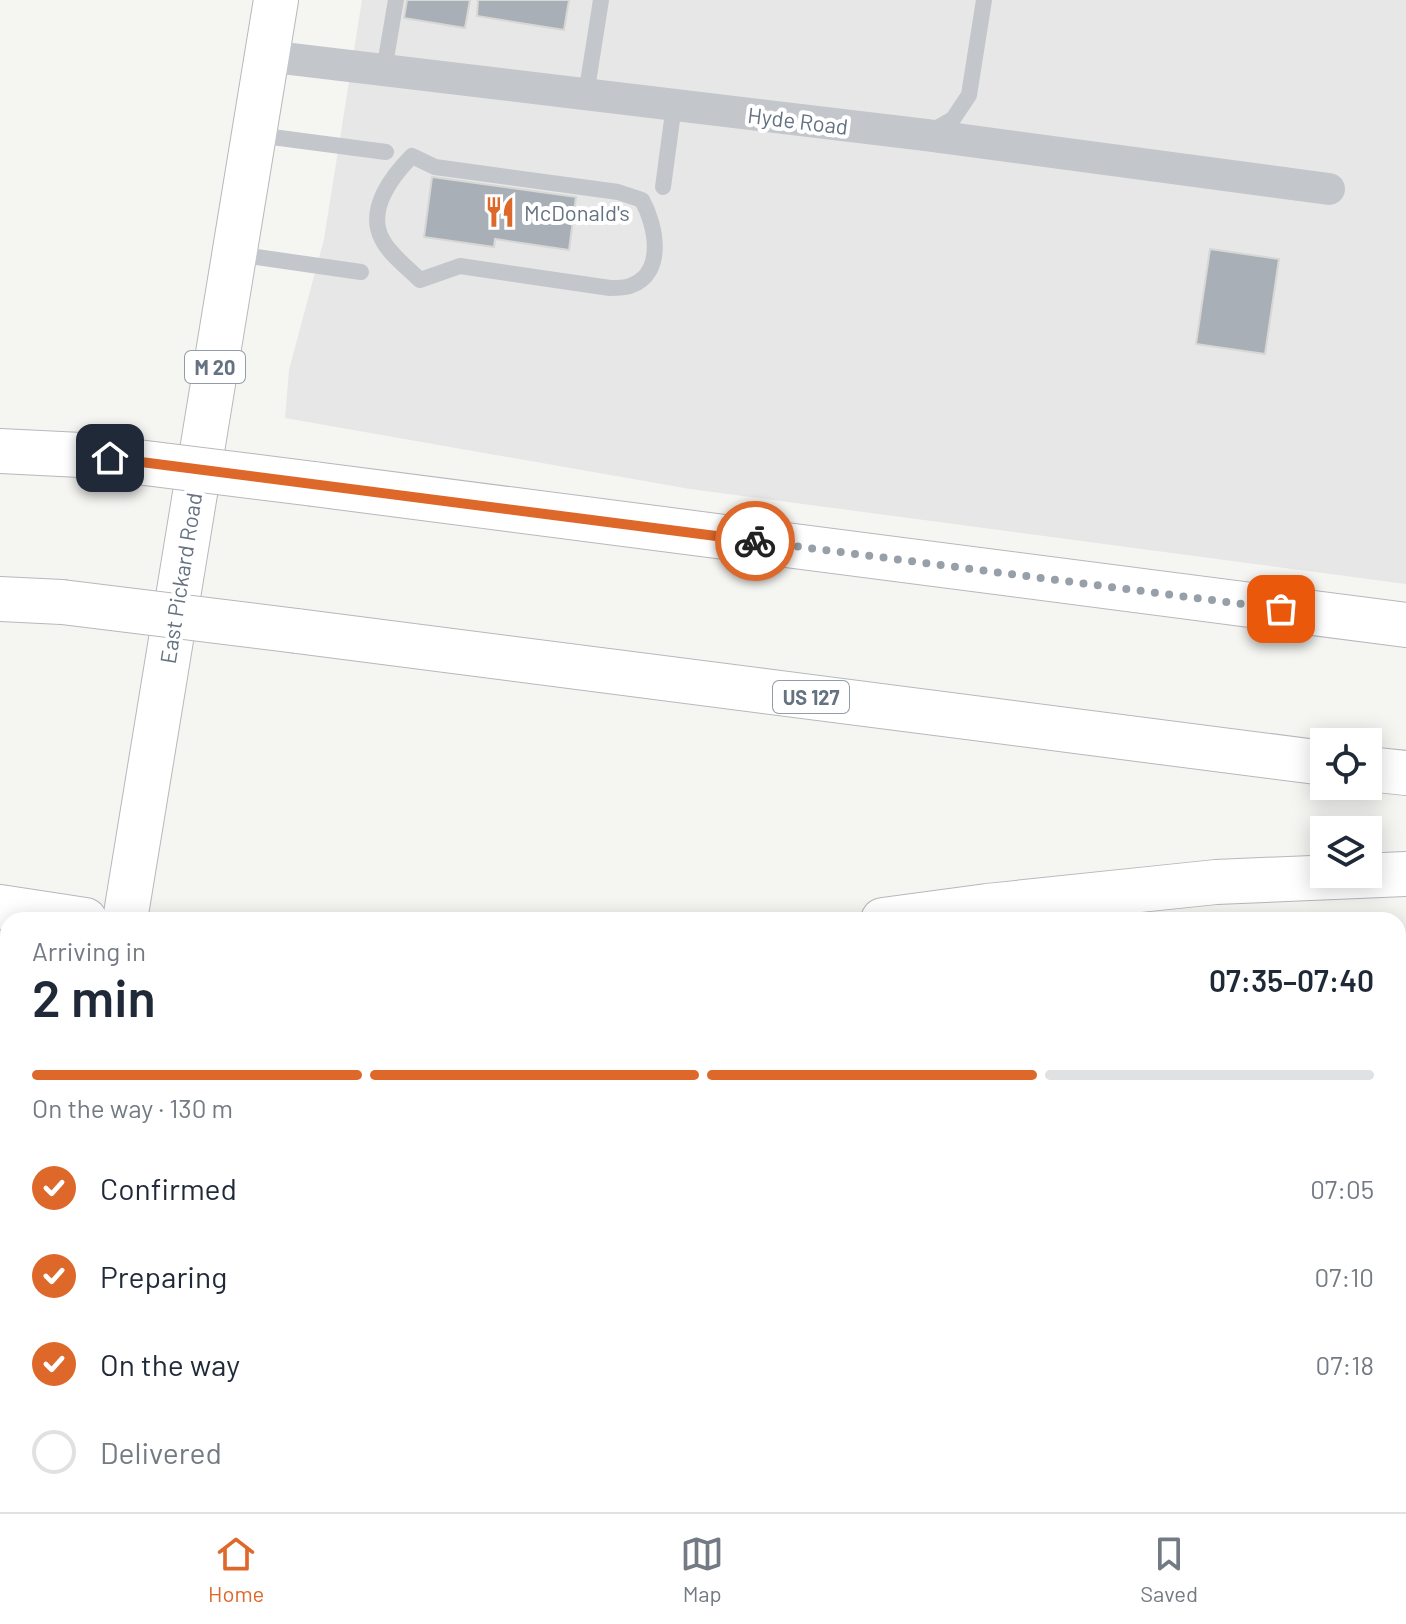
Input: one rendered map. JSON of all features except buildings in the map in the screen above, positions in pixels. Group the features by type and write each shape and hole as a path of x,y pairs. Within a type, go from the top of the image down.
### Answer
{"highway":[{"name":"East Pickard Road","path":"126,912 276,0"},
{"path":"0,451 81,455 1406,625"},
{"name":"US 127","path":"0,599 62,602 297,631 1310,761"},
{"path":"1382,770 1406,773"},
{"path":"942,912 1216,882 1406,874"},
{"path":"0,907 33,912"}],"street":[{"name":"Hyde Road","path":"266,56 926,135 1329,189"}],"lane":[{"path":"384,70 396,0"},
{"path":"586,95 601,0"},
{"path":"926,135 953,119 969,95 984,0"},
{"path":"663,187 674,105"},
{"path":"254,134 386,152"},
{"path":"412,156 435,167 618,192 642,200 651,216 654,250 650,270 629,287 610,288 460,266 420,280 382,239 378,223 381,200 392,176 412,156"},
{"path":"234,253 361,272"}],"shaded area":[{"path":"362,0 1406,0 1406,584 690,489 285,418 289,370 324,239"}],"way so far":[{"path":"755,541 1281,609"}],"place":[{"name":"McDonald's","path":"500,212"}],"route":[{"path":"110,458 755,541"}]}
